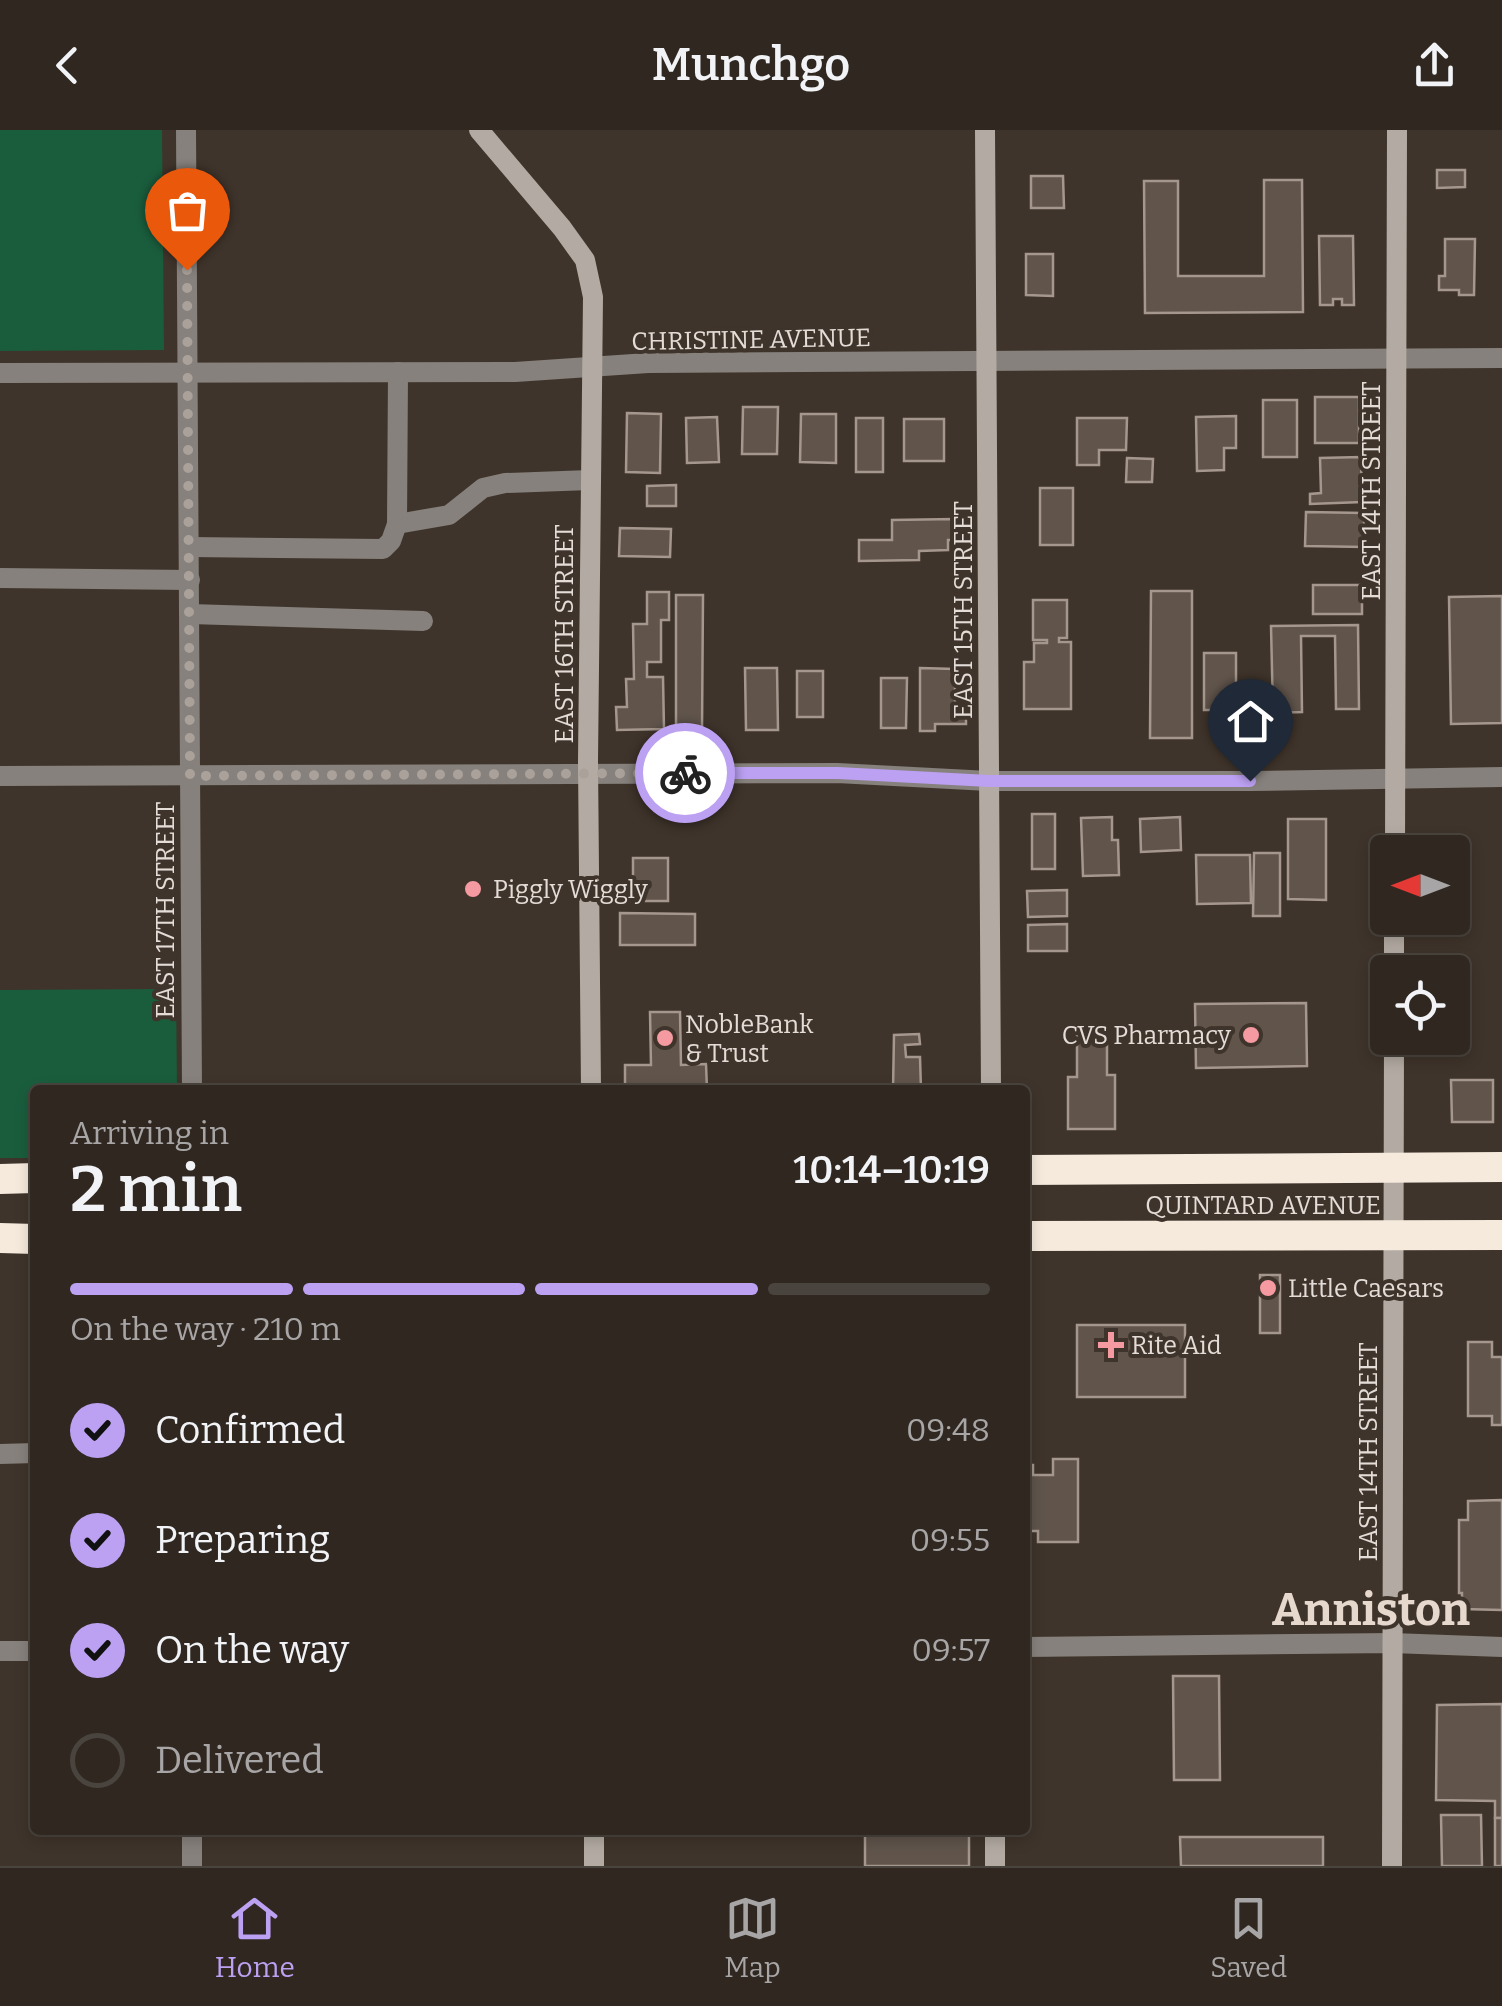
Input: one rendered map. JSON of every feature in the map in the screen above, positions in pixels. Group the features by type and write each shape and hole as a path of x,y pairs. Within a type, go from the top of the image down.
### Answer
{"highway":[{"name":"QUINTARD AVENUE","path":"1030,1170 1502,1166"},
{"path":"0,1178 30,1178"},
{"name":"QUINTARD AVENUE","path":"1030,1236 1502,1235"},
{"path":"0,1238 30,1239"}],"street":[{"name":"EAST 17TH STREET","path":"186,130 192,1085"},
{"name":"EAST 16TH STREET","path":"479,130 586,260 593,298 588,773 591,1085"},
{"name":"EAST 15TH STREET","path":"985,130 991,1085"},
{"name":"EAST 14TH STREET","path":"1394,835 1397,130"},
{"name":"CHRISTINE AVENUE","path":"0,374 398,372 648,363 1502,358"},
{"path":"190,547 383,549 392,541 397,524 398,372"},
{"path":"397,524 449,515 483,488 590,480"},
{"path":"0,578 190,580"},
{"path":"190,614 423,622"},
{"path":"0,776 838,773 989,781 1502,776"},
{"name":"EAST 14TH STREET","path":"1392,1866 1394,1055"},
{"path":"0,1454 30,1454"},
{"path":"1030,1646 1392,1643 1502,1647"},
{"path":"0,1651 30,1651"},
{"path":"192,1835 192,1866"},
{"path":"594,1835 594,1866"},
{"path":"995,1835 996,1866"}],"green space":[{"path":"0,130 162,130 164,350 0,351"},
{"path":"176,989 177,1085 30,1085 30,1158 0,1158 0,990"}],"building":[{"path":"1437,170 1465,170 1465,187 1437,188"},
{"path":"1031,176 1063,176 1064,208 1031,208"},
{"path":"1264,180 1302,180 1303,312 1145,313 1144,181 1178,181 1178,276 1264,276"},
{"path":"1319,236 1353,236 1354,305 1342,305 1342,299 1333,299 1333,305 1320,305"},
{"path":"1445,239 1475,239 1474,295 1439,290 1439,276 1445,276"},
{"path":"1026,254 1053,254 1053,296 1026,295"},
{"path":"1315,397 1359,397 1359,443 1315,443"},
{"path":"1263,400 1297,400 1297,457 1263,457"},
{"path":"743,407 778,407 777,454 742,454"},
{"path":"627,413 661,414 660,473 626,472"},
{"path":"801,414 836,414 836,463 800,462"},
{"path":"1236,416 1236,448 1224,448 1224,470 1197,471 1196,417"},
{"path":"717,417 719,462 687,463 686,418"},
{"path":"856,418 883,418 883,472 856,472"},
{"path":"1077,418 1127,418 1126,450 1099,450 1099,465 1077,465"},
{"path":"904,419 944,419 944,461 904,461"},
{"path":"1361,457 1362,502 1310,504 1310,494 1321,493 1320,458"},
{"path":"1127,458 1153,459 1152,482 1126,482"},
{"path":"676,485 676,506 647,506 647,486"},
{"path":"1040,488 1073,488 1073,545 1040,545"},
{"path":"1306,512 1364,513 1364,547 1305,546"},
{"path":"955,519 955,540 948,540 948,550 919,551 919,560 859,561 859,540 892,540 892,520"},
{"path":"620,528 671,529 670,557 619,556"},
{"path":"1313,585 1362,585 1362,614 1313,614"},
{"path":"1151,591 1192,591 1192,738 1150,738"},
{"path":"647,592 669,592 669,620 661,620 661,662 647,662 647,677 663,677 664,729 617,730 616,707 627,707 626,679 634,679 633,624 647,624"},
{"path":"676,595 703,595 702,731 676,731"},
{"path":"1502,596 1502,723 1451,724 1449,597"},
{"path":"1033,600 1067,600 1067,638 1059,638 1059,642 1071,642 1071,709 1024,709 1024,662 1034,662 1034,643 1047,643 1033,640"},
{"path":"1358,625 1359,709 1336,709 1335,636 1301,636 1302,712 1273,713 1271,626"},
{"path":"1204,653 1236,653 1236,687 1244,687 1244,710 1204,710"},
{"path":"745,668 777,668 778,730 746,730"},
{"path":"920,668 955,669 955,707 966,707 966,724 935,724 935,731 920,731"},
{"path":"797,671 823,671 823,717 797,717"},
{"path":"881,678 907,678 906,728 881,728"},
{"path":"1032,814 1055,814 1055,869 1032,869"},
{"path":"1112,817 1112,840 1118,840 1119,875 1083,876 1081,818"},
{"path":"1180,817 1181,850 1141,852 1140,819"},
{"path":"1288,819 1326,819 1326,900 1288,899"},
{"path":"1254,853 1280,853 1280,916 1253,916"},
{"path":"1196,855 1250,855 1251,903 1197,904"},
{"path":"633,858 668,858 668,901 624,901 624,884 633,884"},
{"path":"1067,890 1067,916 1028,917 1027,891"},
{"path":"620,913 695,914 695,945 620,945"},
{"path":"1067,924 1067,951 1028,951 1028,925"},
{"name":"CVS Pharmacy","path":"1306,1003 1307,1066 1196,1068 1195,1004"},
{"name":"NobleBank & Trust","path":"650,1012 680,1012 681,1065 706,1064 707,1085 625,1085 625,1065 651,1065"},
{"path":"1107,1033 1107,1075 1115,1075 1115,1129 1068,1129 1068,1077 1077,1077 1077,1034"},
{"path":"919,1034 920,1044 905,1045 906,1057 920,1057 921,1085 893,1085 894,1035"},
{"path":"1451,1080 1493,1080 1493,1122 1452,1122"},
{"path":"1260,1275 1280,1275 1280,1333 1260,1333"},
{"name":"Rite Aid","path":"1077,1325 1185,1325 1185,1397 1077,1397"},
{"path":"1468,1342 1492,1342 1492,1357 1502,1357 1502,1425 1492,1425 1492,1416 1468,1416"},
{"path":"1053,1459 1078,1459 1078,1542 1038,1542 1038,1531 1030,1531 1030,1465 1033,1475 1053,1475"},
{"path":"1502,1500 1502,1610 1462,1609 1459,1520 1468,1520 1468,1501"},
{"path":"1173,1676 1219,1676 1220,1780 1174,1780"},
{"path":"1502,1704 1502,1818 1495,1818 1495,1801 1436,1800 1437,1705"},
{"path":"1441,1815 1481,1815 1482,1866 1442,1866"},
{"path":"1495,1818 1502,1818 1502,1866 1495,1866"},
{"path":"865,1835 969,1835 969,1866 865,1866"},
{"path":"1180,1837 1323,1837 1323,1866 1181,1866"}],"way so far":[{"path":"187,270 190,776 685,773"}],"place":[{"name":"Piggly Wiggly","path":"473,889"},
{"name":"CVS Pharmacy","path":"1251,1035"},
{"name":"NobleBank & Trust","path":"665,1038"},
{"name":"Little Caesars","path":"1268,1288"},
{"name":"Rite Aid","path":"1111,1345"}],"district":[{"name":"Anniston","path":"1371,1609"}],"route":[{"path":"685,773 838,773 989,781 1250,781"}]}
